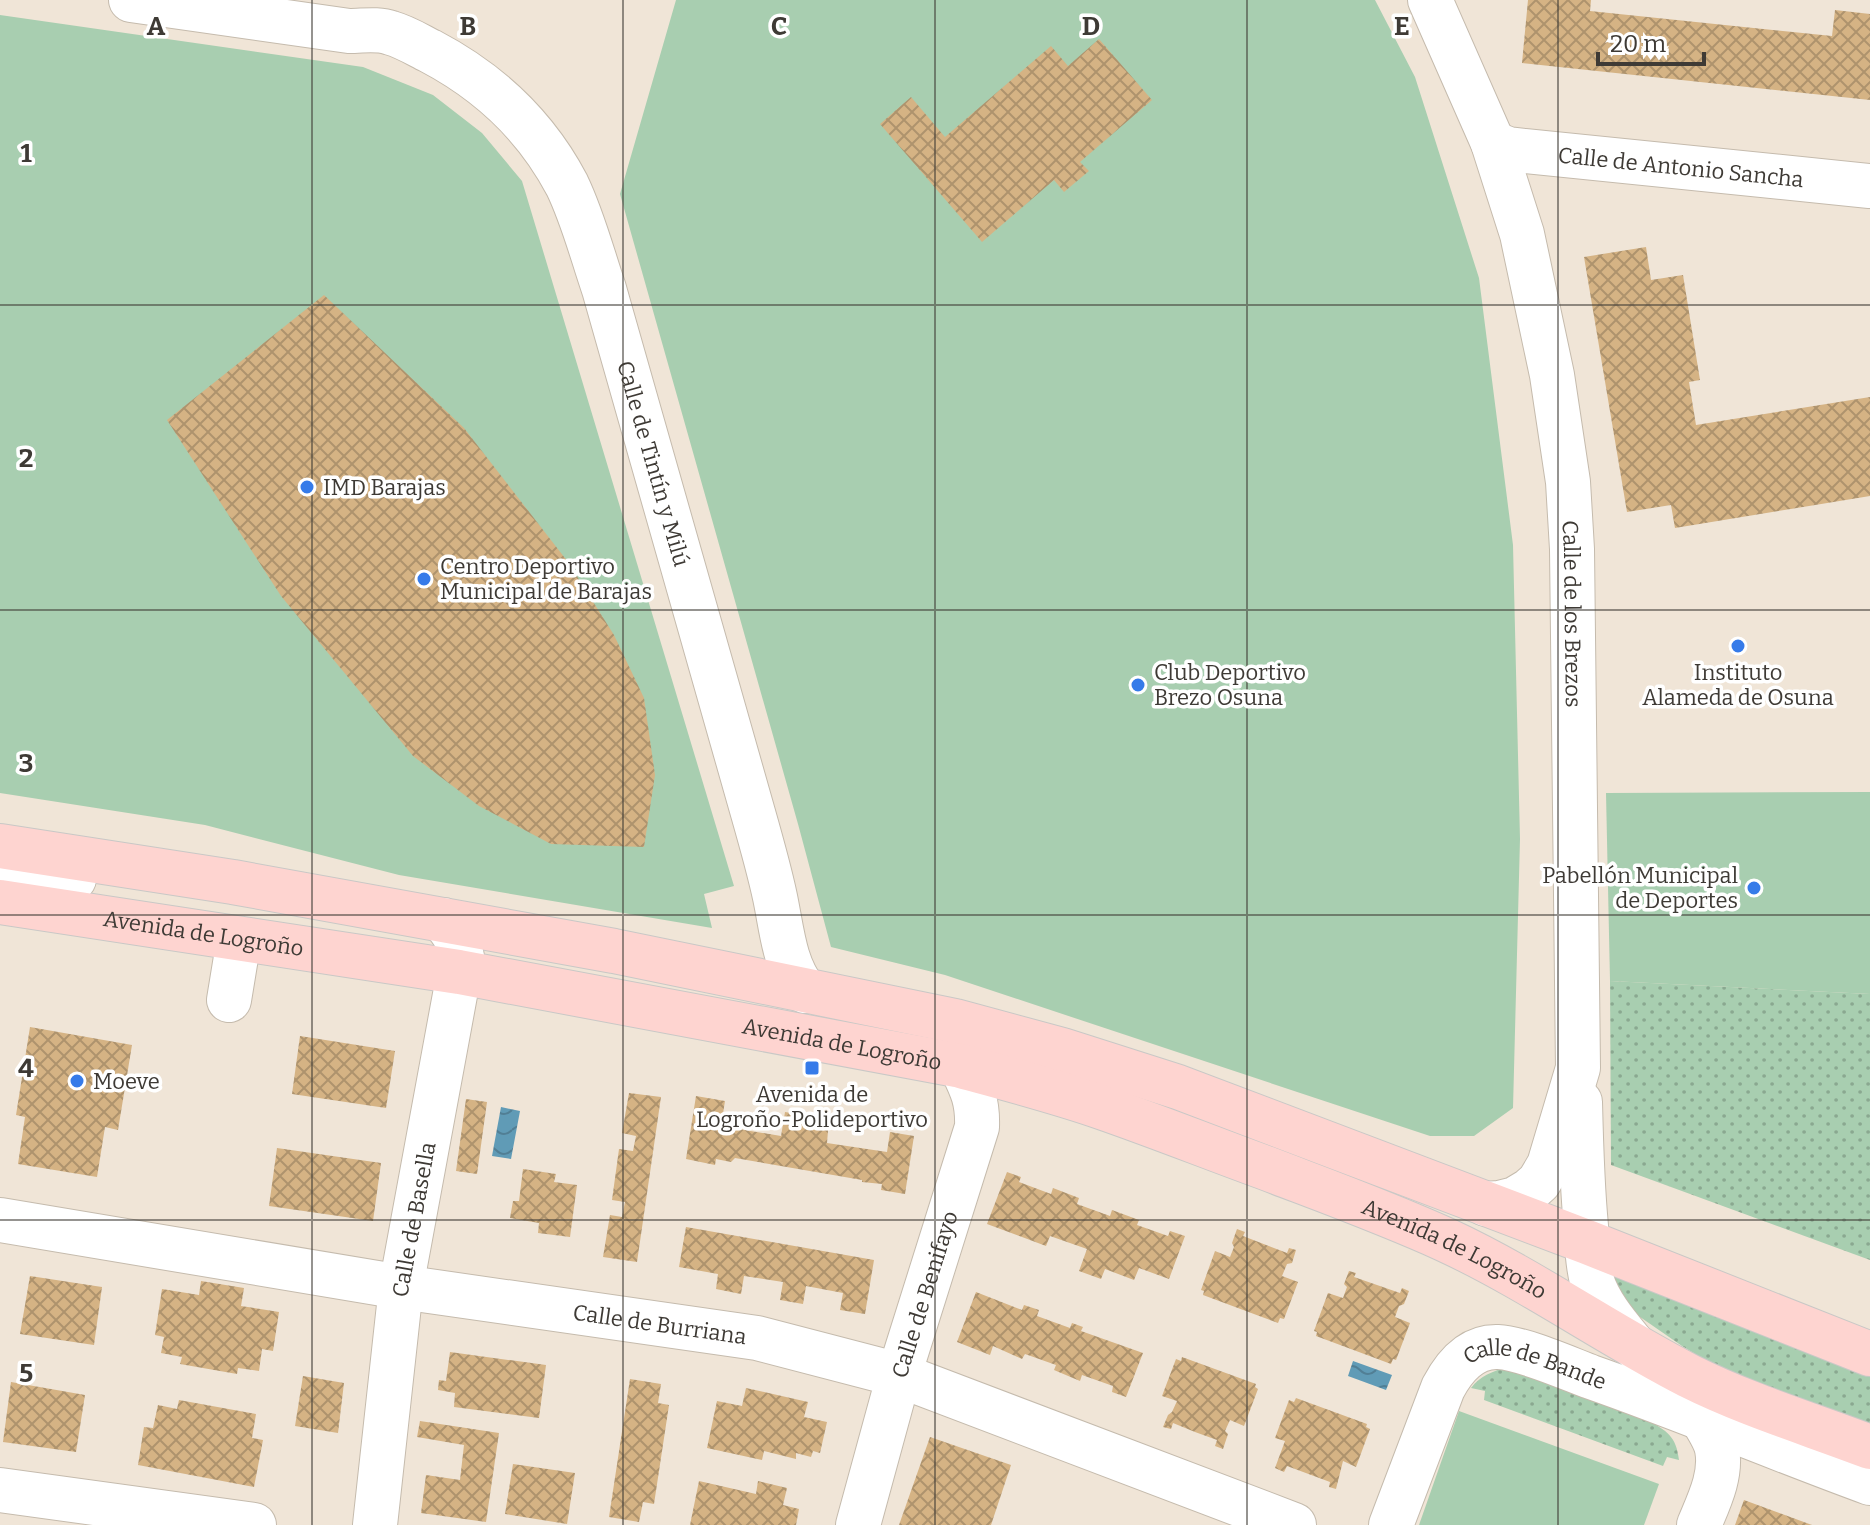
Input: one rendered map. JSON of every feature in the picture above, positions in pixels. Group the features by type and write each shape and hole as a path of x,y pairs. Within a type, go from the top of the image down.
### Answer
{"main road":[{"name":"Avenida de Logroño","path":"0,846 233,882 614,951 955,1021 1076,1054 1178,1087 1587,1242 1870,1354"},
{"name":"Avenida de Logroño","path":"1,901 459,972 961,1066 1100,1106 1364,1206 1447,1241 1635,1347 1725,1393 1870,1447"}],"street":[{"name":"Calle de Tintín y Milú","path":"131,0 349,31 373,14 391,32 469,73 501,98 530,129 551,158 568,187 604,289 753,813 791,969 805,991"},
{"name":"Calle de los Brezos","path":"1430,0 1493,143 1525,249 1552,375 1568,482 1572,549 1578,1068 1549,1165 1539,1182 1515,1199 1486,1204"},
{"name":"Calle de Antonio Sancha","path":"1493,143 1524,151 1870,186"},
{"name":"Avenida de Logroño","path":"1,901 198,894 216,891 233,882"},
{"name":"Calle de Basella","path":"375,1525 401,1287 462,957 454,933 443,920"},
{"path":"229,1000 239,939"},
{"name":"Calle de Benifayo","path":"858,1525 899,1375 977,1127 974,1093 961,1066"},
{"name":"Avenida de Logroño","path":"1578,1068 1583,1192 1592,1281 1609,1314 1696,1417"},
{"name":"Calle de Burriana","path":"0,1220 401,1287 757,1338 899,1375 1294,1525"},
{"name":"Calle de Bande","path":"1391,1525 1450,1374 1460,1362 1484,1349 1496,1347 1528,1355 1696,1417"},
{"path":"1696,1417 1870,1483"},
{"path":"1696,1417 1717,1447 1718,1463 1714,1488 1699,1525"},
{"path":"0,1490 254,1525"}],"green space":[{"name":"Club Deportivo Brezo Osuna","path":"676,0 1375,0 1415,77 1479,278 1513,545 1520,839 1513,1108 1474,1136 1430,1136 945,975 831,947 620,194"},
{"name":"IMD Barajas","path":"0,15 363,67 433,95 482,133 522,181 734,886 704,894 712,928 399,875 205,825 0,793"},
{"name":"Pabellón Municipal de Deportes","path":"1870,792 1870,994 1610,981 1606,793"},
{"path":"1610,981 1870,994 1870,1260 1611,1165"},
{"path":"1606,1267 1870,1369 1870,1427 1715,1366 1682,1346 1630,1310"},
{"path":"1507,1367 1647,1419 1669,1435 1676,1445 1679,1460 1667,1457 1663,1466 1484,1400 1485,1391 1471,1388 1483,1377"},
{"path":"1459,1411 1659,1484 1644,1525 1419,1525"}],"water":[{"path":"501,1107 520,1111 511,1159 492,1156"},
{"path":"1353,1361 1392,1375 1386,1390 1348,1376"}],"building":[{"path":"1528,0 1591,0 1590,11 1832,36 1835,10 1870,14 1870,100 1522,63"},
{"path":"1099,39 1152,100 1080,162 1089,171 1064,192 1054,180 982,242 880,124 911,97 945,137 1051,46 1068,66"},
{"path":"1646,247 1651,280 1683,275 1700,380 1689,382 1696,425 1870,397 1870,496 1675,528 1671,505 1627,512 1584,257"},
{"name":"Centro Deportivo Municipal de Barajas","path":"324,295 464,428 568,562 614,635 644,698 655,775 644,847 551,844 479,806 413,756 281,596 167,420"},
{"path":"30,1027 132,1045 118,1130 105,1127 97,1177 18,1164 25,1117 16,1115"},
{"path":"300,1036 395,1051 386,1108 292,1094"},
{"path":"629,1093 661,1097 637,1262 603,1257 610,1215 622,1217 625,1202 612,1200 619,1149 633,1151 636,1136 622,1133"},
{"path":"696,1096 725,1101 721,1126 781,1136 785,1112 829,1119 827,1143 887,1152 890,1132 914,1136 905,1194 881,1190 882,1184 735,1158 731,1162 716,1159 715,1165 686,1159"},
{"path":"466,1099 487,1102 477,1174 456,1171"},
{"path":"277,1148 381,1163 373,1221 269,1206"},
{"path":"523,1169 556,1174 554,1182 577,1185 570,1237 538,1233 539,1223 510,1218 513,1201 519,1201"},
{"path":"1007,1172 1021,1177 1019,1182 1051,1194 1053,1188 1079,1198 1077,1204 1110,1216 1112,1210 1139,1220 1137,1225 1168,1236 1170,1231 1185,1236 1169,1279 1139,1268 1134,1280 1105,1269 1101,1279 1079,1271 1087,1249 1050,1236 1046,1246 987,1224"},
{"path":"686,1227 874,1260 865,1314 840,1310 843,1293 806,1286 803,1304 780,1300 783,1282 744,1276 741,1294 716,1289 718,1274 679,1267"},
{"path":"1237,1229 1245,1232 1243,1236 1287,1253 1289,1248 1296,1250 1292,1263 1287,1264 1282,1276 1298,1282 1284,1319 1280,1318 1278,1323 1203,1295 1204,1291 1201,1290 1215,1251 1230,1257"},
{"path":"1349,1271 1356,1273 1354,1277 1400,1293 1402,1288 1409,1291 1395,1317 1410,1323 1396,1360 1393,1359 1391,1364 1316,1336 1317,1332 1314,1331 1328,1293 1343,1298"},
{"path":"30,1276 102,1287 94,1345 20,1334"},
{"path":"201,1281 244,1288 241,1306 279,1312 273,1351 262,1349 259,1371 238,1368 237,1374 180,1364 182,1357 161,1353 164,1337 155,1335 162,1289 199,1295"},
{"path":"976,1292 1022,1310 1024,1305 1039,1310 1037,1316 1070,1328 1072,1323 1083,1327 1081,1331 1143,1353 1126,1397 1112,1392 1113,1386 1082,1375 1080,1381 1054,1370 1056,1365 1025,1354 1022,1359 993,1346 990,1355 957,1342"},
{"path":"450,1352 546,1365 539,1418 454,1407 455,1393 438,1390 439,1380 446,1381"},
{"path":"1182,1357 1256,1384 1258,1389 1244,1426 1230,1420 1223,1449 1215,1446 1217,1440 1173,1423 1171,1429 1163,1427 1177,1401 1162,1396 1176,1359 1181,1361"},
{"path":"303,1376 344,1383 338,1433 295,1426"},
{"path":"630,1379 661,1384 658,1403 669,1405 654,1504 643,1502 639,1522 609,1517"},
{"path":"11,1382 85,1395 76,1452 3,1442"},
{"path":"746,1388 808,1402 804,1417 827,1422 820,1453 813,1451 811,1457 796,1453 796,1459 764,1451 762,1460 707,1448 717,1401 742,1406"},
{"path":"1296,1398 1367,1424 1366,1427 1370,1429 1356,1467 1343,1461 1336,1489 1329,1487 1330,1482 1287,1466 1284,1472 1275,1468 1285,1441 1275,1438 1289,1400 1294,1402"},
{"path":"179,1400 256,1414 252,1438 263,1440 254,1487 138,1465 144,1427 153,1428 158,1405 177,1409"},
{"path":"420,1421 499,1433 486,1522 421,1513 426,1475 460,1480 464,1445 417,1437"},
{"path":"930,1437 1011,1465 991,1525 899,1525"},
{"path":"513,1464 575,1473 567,1524 505,1514"},
{"path":"699,1481 756,1494 758,1481 787,1488 783,1505 799,1509 796,1525 690,1525"},
{"path":"1744,1500 1812,1525 1735,1525"}],"place":[{"name":"IMD Barajas","path":"307,487"},
{"name":"Centro Deportivo Municipal de Barajas","path":"424,579"},
{"name":"Instituto Alameda de Osuna","path":"1738,646"},
{"name":"Club Deportivo Brezo Osuna","path":"1138,685"},
{"name":"Pabellón Municipal de Deportes","path":"1754,888"},
{"name":"Avenida de Logroño-Polideportivo","path":"812,1068"},
{"name":"Moeve","path":"77,1081"}]}
